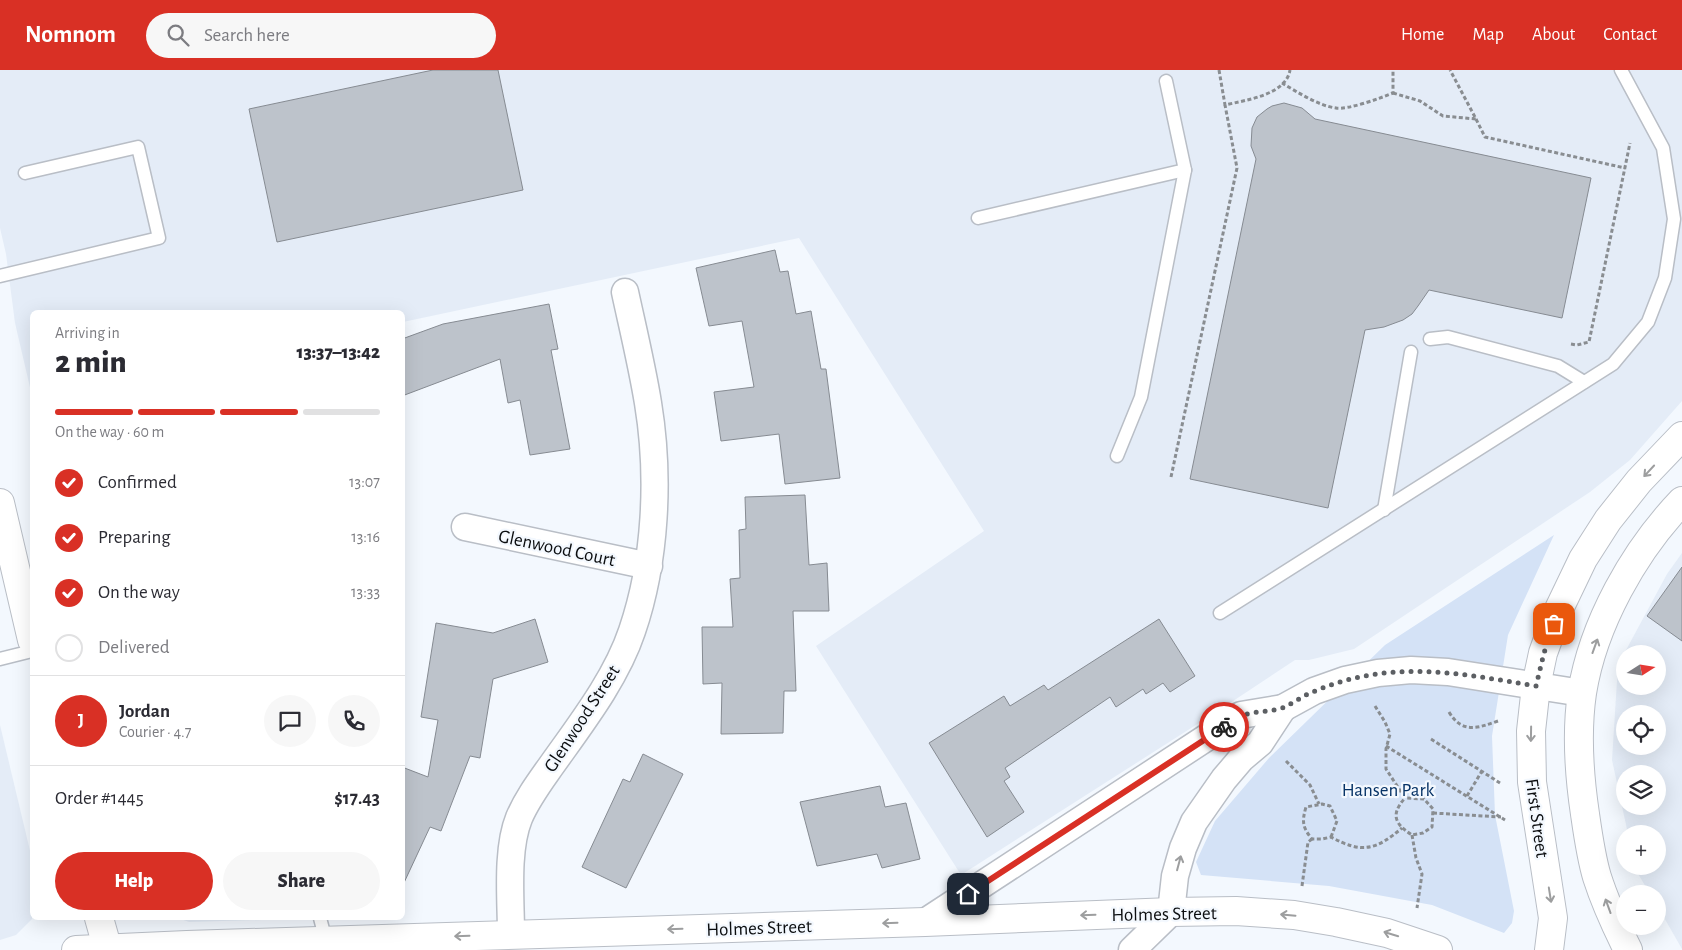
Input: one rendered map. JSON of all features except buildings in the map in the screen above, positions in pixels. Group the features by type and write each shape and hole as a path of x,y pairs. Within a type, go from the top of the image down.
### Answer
{"main road":[{"name":"First Street","path":"1548,950 1553,918 1532,782 1531,731 1536,686 1544,653 1559,610 1583,559 1608,520 1639,482 1682,436"},
{"path":"1628,950 1612,917 1597,876 1588,835 1578,752 1582,693 1591,656 1604,619 1624,578 1669,515 1682,501"},
{"path":"0,503 30,631"},
{"name":"Holmes Street","path":"76,950 188,945 323,929 511,934 1236,911 1294,915 1387,933 1438,950"},
{"path":"100,920 108,949"}],"street":[{"name":"Glenwood Street","path":"511,934 513,842 519,819 530,797 608,684 632,632 649,566 655,481 648,404 625,292"},
{"name":"Glenwood Court","path":"465,528 649,566"},
{"path":"925,922 1241,715 1283,708 1314,691 1345,680 1378,673 1411,670 1448,672 1582,693"},
{"path":"1132,950 1171,912 1175,876 1183,848 1194,822 1224,779 1241,759 1260,743 1283,708"}],"lane":[{"path":"1220,613 1613,364 1648,322 1665,278 1674,219 1663,148 1621,70"},
{"path":"1117,456 1141,397 1185,170 1166,81"},
{"path":"0,276 159,238 138,147 25,173"},
{"path":"978,218 1185,170"},
{"path":"1430,339 1448,336 1558,366 1584,382"},
{"path":"1384,510 1411,352"},
{"path":"0,658 30,651"}],"path":[{"path":"1171,477 1237,168 1218,70"},
{"path":"1225,105 1276,91 1289,76 1290,70"},
{"path":"1393,70 1393,94"},
{"path":"1450,70 1485,137 1625,168"},
{"path":"1282,84 1310,99 1337,109 1367,103 1393,94 1420,102 1443,116 1476,119"},
{"path":"1568,344 1577,345 1589,342 1630,143"},
{"path":"1372,701 1390,734 1386,746 1386,769 1405,798"},
{"path":"1449,712 1454,720 1463,726 1478,728 1498,721"},
{"path":"1431,739 1503,784"},
{"path":"1386,746 1503,819 1433,813"},
{"path":"1282,757 1310,785 1319,804"},
{"path":"1466,796 1482,771"},
{"path":"1412,836 1424,833 1432,827 1434,809 1424,798 1405,798 1397,807 1395,816 1402,828 1412,836 1416,858 1422,874 1417,908"},
{"path":"1312,839 1306,832 1302,819 1306,807 1319,804 1330,806 1337,821 1331,837"},
{"path":"1302,886 1308,842 1312,839 1331,837 1342,843 1359,847 1376,846 1389,839 1402,828"}],"shaded area":[{"path":"0,70 1682,70 1682,401 1630,460 1590,492 1354,649 1309,660 1295,660 961,875 816,646 984,531 799,238 405,322 405,310 30,310 30,387 15,323 6,254 0,228"},
{"path":"1682,553 1682,949 1666,921 1666,885 1645,885 1639,875 1666,875 1666,825 1626,825 1624,815 1666,815 1666,765 1616,765 1616,778 1612,760 1616,695 1666,695 1666,645 1629,645 1667,574"},
{"path":"0,725 30,851 31,920 16,935 0,940"},
{"path":"184,920 258,920 189,922"}],"green space":[{"name":"Hansen Park","path":"1554,535 1508,635 1492,736 1495,815 1514,911 1512,923 1504,933 1432,905 1329,886 1201,875 1196,862 1215,821 1269,758 1385,645"}],"way so far":[{"path":"1224,727 1241,715 1283,708 1314,691 1345,680 1378,673 1411,670 1448,672 1536,686 1544,653 1554,624"}],"route":[{"path":"968,894 1224,727"}]}
